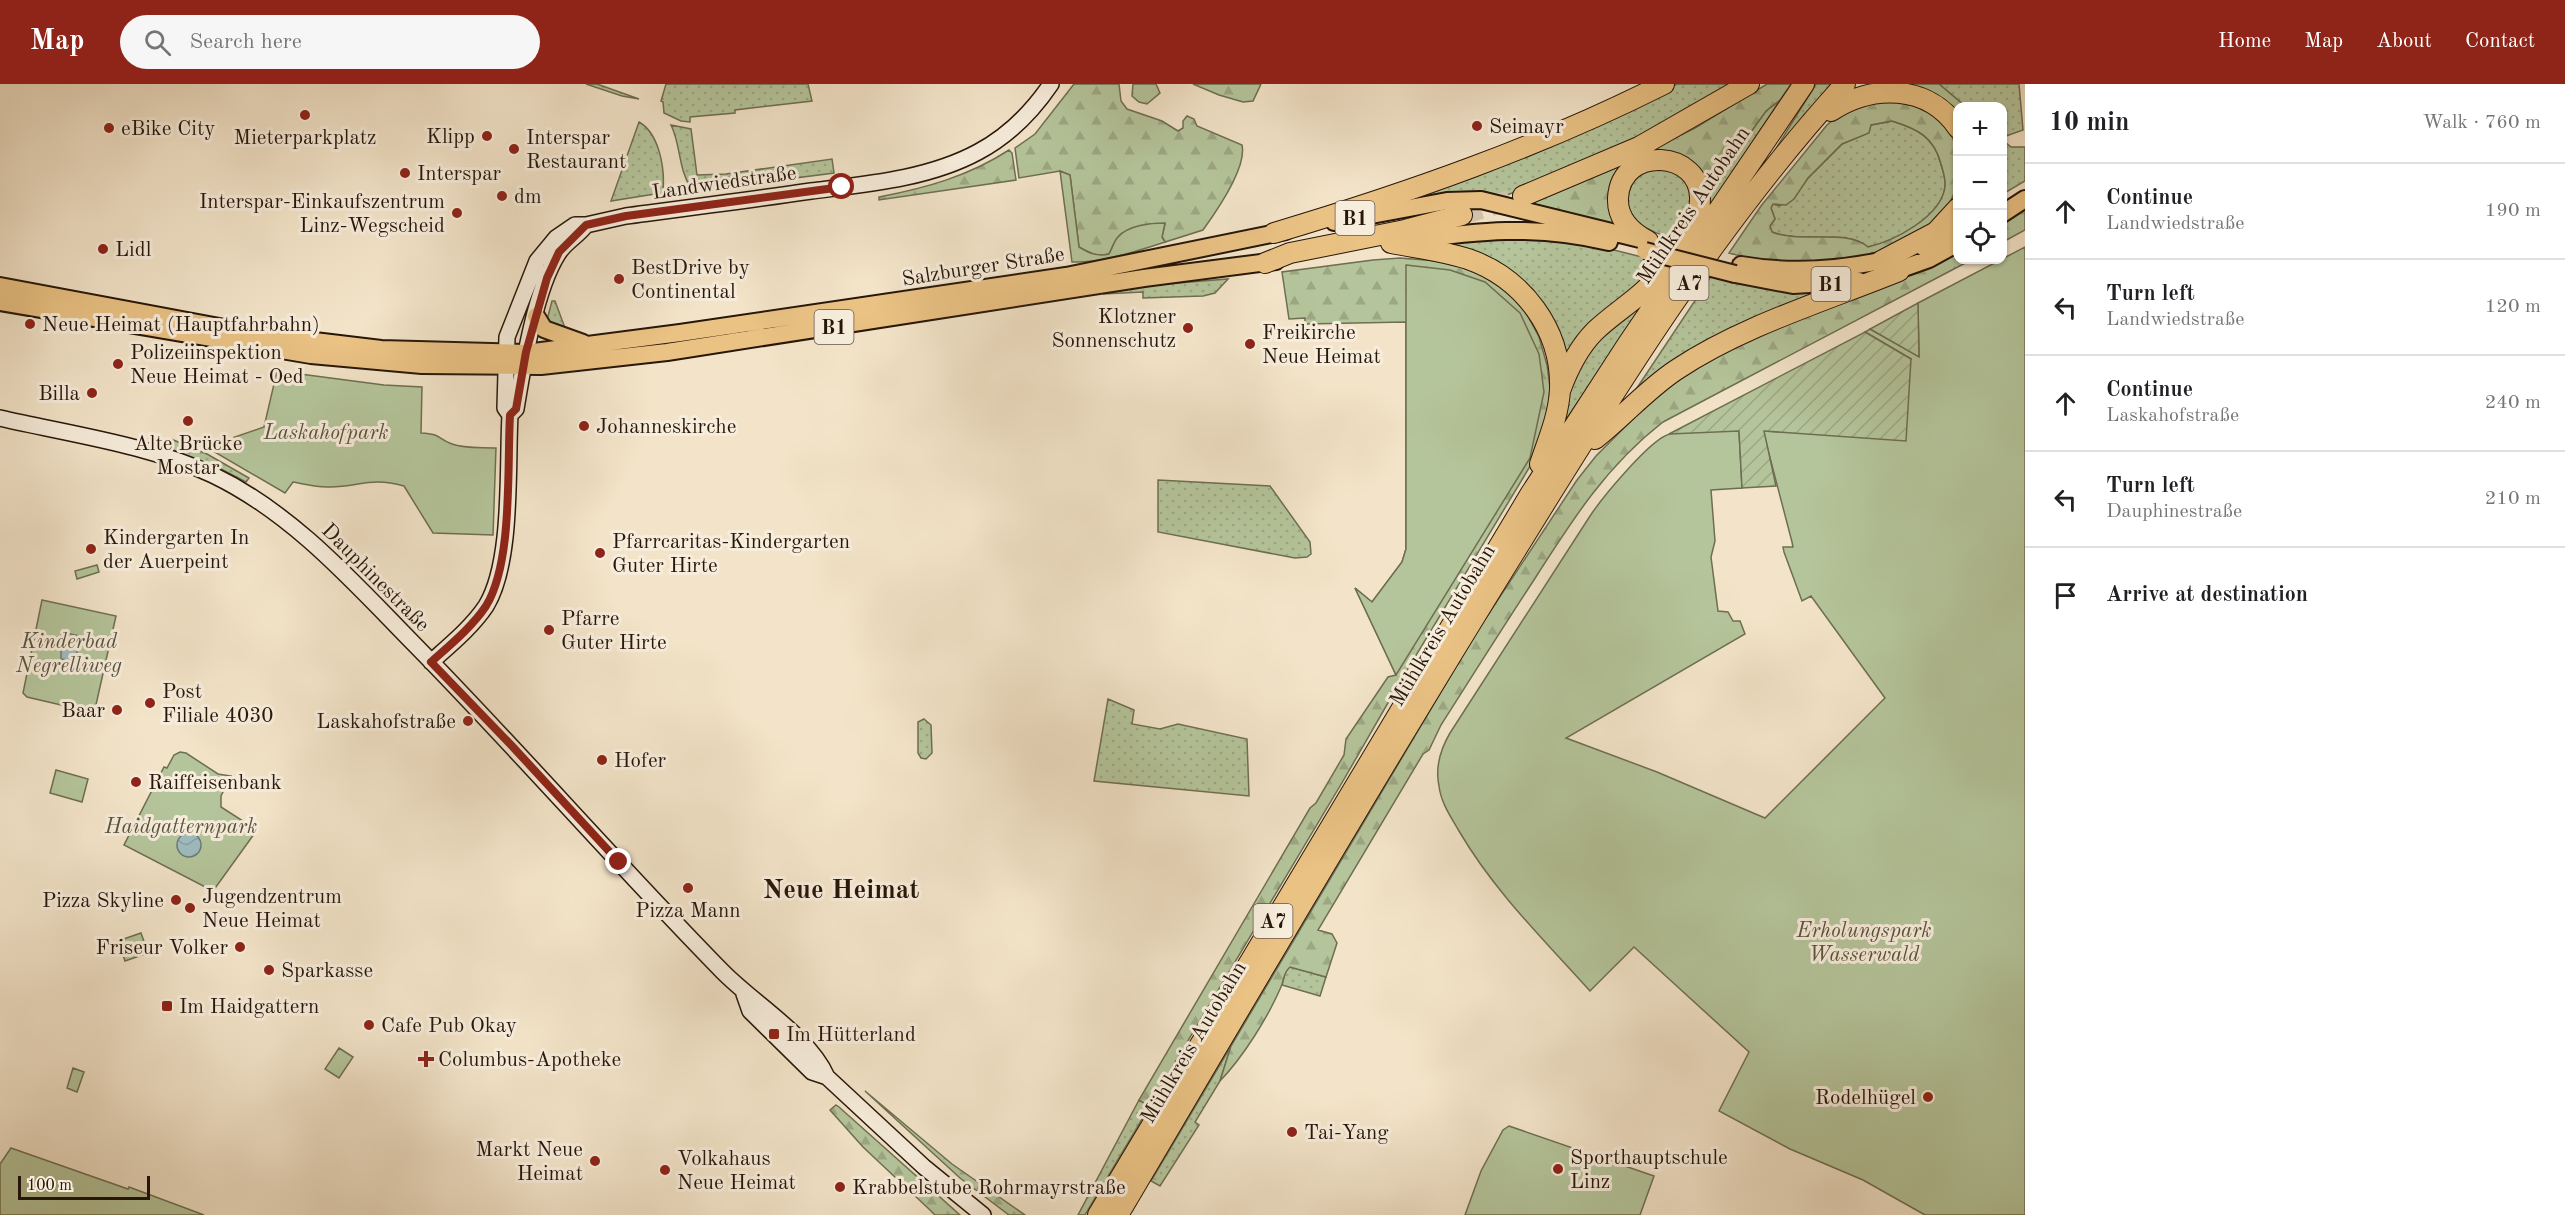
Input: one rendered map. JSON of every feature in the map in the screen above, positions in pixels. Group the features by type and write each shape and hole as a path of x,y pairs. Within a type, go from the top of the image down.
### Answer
{"highway":[{"path":"1274,233 1367,205 1475,168 1578,125 1664,84"},
{"path":"1523,196 1639,147 1749,84"},
{"name":"Mühlkreis Autobahn","path":"1118,1215 1438,677 1627,345 1804,84"},
{"name":"Mühlkreis Autobahn","path":"1098,1215 1541,494 1710,252 1785,153 1845,84"},
{"path":"1541,494 1574,471 1725,245 1817,126 1840,104 1864,91 1882,87 1901,88 1926,97 1937,104 1953,122"},
{"path":"1560,391 1582,347 1596,330 1650,287 1698,213 1700,193 1693,178 1681,166 1664,159 1640,164 1626,175 1620,188 1618,202 1622,216 1630,230 1649,245"},
{"path":"1881,261 1935,232 1956,210"},
{"path":"1265,263 1290,253 1405,230 1462,215"},
{"path":"1392,243 1468,259 1503,276 1530,300 1550,333 1558,363 1560,391 1541,494"},
{"path":"1595,439 1658,383 1697,357 1760,327 1899,271"}],"main road":[{"name":"Landwiedstraße","path":"505,359 509,329 537,261 545,249 575,225 586,225 626,216 874,183 944,167 978,152 997,140 1025,116 1050,84"},
{"path":"2007,199 2025,188"},
{"name":"Salzburger Straße","path":"525,360 592,345 1066,276 1435,202 1470,199 1516,207 1793,285 1866,280 1899,271 1953,245"},
{"path":"2007,211 2025,199"},
{"path":"510,415 516,409 536,316 556,258 586,225"},
{"name":"Salzburger Straße","path":"0,286 256,334 381,349 575,364 667,352 1144,278 1484,231 1518,229 1649,245"},
{"name":"Salzburger Straße","path":"1738,269 1832,270 1912,253 1953,232"},
{"name":"Salzburger Straße","path":"0,302 311,355 411,364 505,359"},
{"name":"B1","path":"536,316 548,331 592,345"},
{"path":"431,662 478,616 491,596 498,578 506,524 510,415 505,408 505,359"},
{"name":"Dauphinestraße","path":"0,418 163,455 233,486 279,516 327,555 744,994 759,1002 820,1063 827,1077 924,1167 983,1215"}],"green space":[{"path":"586,84 597,84 639,99 622,96"},
{"path":"666,84 808,84 812,101 735,110 735,113 690,117 690,122 681,121 664,113 661,101"},
{"path":"1074,84 1119,84 1121,101 1127,109 1162,121 1178,131 1183,128 1183,121 1187,116 1194,119 1197,126 1242,145 1240,165 1235,177 1203,230 1165,242 1162,237 1165,224 1147,224 1122,233 1109,254 1093,254 1079,247 1070,175 1060,171 1019,178 1015,148 1035,134"},
{"path":"1133,84 1156,84 1160,93 1147,104 1139,102 1132,96"},
{"path":"1193,84 1261,84 1253,101 1243,102"},
{"path":"1677,84 1738,84 1584,167 1504,196 1467,196 1367,212 1613,116"},
{"path":"1767,84 1791,84 1780,100 1766,111 1714,183 1706,187 1641,155 1695,128"},
{"path":"1816,84 1837,84 1759,176"},
{"path":"1901,84 1939,84 1960,102 1953,102 1953,116"},
{"path":"1939,84 2019,84 2023,130 2007,136 2007,102 1960,102"},
{"path":"1898,96 1935,114 1944,123 1953,140 1953,196 1942,214 1922,231 1892,247 1872,254 1831,262 1791,263 1729,253 1761,206 1827,125 1852,105","holes":["1892,121 1924,135 1934,147 1943,172 1945,187 1942,198 1935,208 1915,226 1868,247 1848,238 1797,237 1772,232 1770,226 1775,219 1771,208 1773,204 1786,205 1794,199 1808,178 1842,144 1869,133 1871,125"]},
{"path":"1780,100 1704,216 1706,187 1714,183 1766,111"},
{"path":"1892,121 1924,135 1938,155 1945,187 1942,198 1926,218 1903,233 1868,247 1848,238 1797,237 1772,232 1770,226 1775,219 1771,208 1773,204 1779,206 1793,199 1808,178 1842,144 1860,136 1871,125"},
{"path":"639,122 646,127 656,143 662,162 663,190 661,193 611,201"},
{"path":"671,125 691,129 697,175 726,174 832,159 834,173 740,185 691,188 684,173"},
{"path":"2007,144 2011,147 2025,147 2025,181 2007,192"},
{"path":"1009,150 1012,153 1016,180 879,200 879,197 914,190 963,174"},
{"path":"1641,155 1617,222 1612,224 1520,201"},
{"path":"1646,168 1674,172 1684,180 1687,186 1695,205 1678,240 1658,234 1638,223 1626,207 1625,197 1629,186"},
{"path":"1060,171 1070,175 1079,247 1093,254 1109,254 1122,233 1140,226 1160,223 1165,223 1162,237 1165,242 1131,253 1072,262"},
{"path":"2025,206 2025,230 2007,240 2007,218"},
{"path":"1484,237 1570,239 1662,262 1564,369 1541,308 1410,245"},
{"name":"Erholungspark Wasserwald","path":"2025,247 2025,1215 1925,1215 1863,1180 1790,1149 1719,1111 1749,1052 1634,947 1590,991 1520,914 1473,853 1444,804 1439,786 1438,765 1450,733 1590,516 1627,470 1651,446 1670,434 1694,431 1739,431 1742,488 1711,490 1715,541 1711,557 1718,611 1728,612 1733,621 1740,621 1745,634 1566,738 1657,772 1765,818 1885,698 1811,596 1802,601 1784,552 1783,547 1793,547 1763,431 1827,434 1911,359 1865,332 1870,329 1919,356 1918,303 1993,264 2007,264 2007,256"},
{"path":"1953,251 1953,264 1963,264 1663,422 1642,439 1606,477 1561,538 1486,654 1441,725 1429,750 1423,754 1318,930 1332,934 1337,943 1326,977 1290,967 1262,1024 1246,1049 1220,1081 1231,1046 1476,633 1577,480 1596,456 1640,412 1677,381 1709,360 1742,343"},
{"path":"1400,258 1450,262 1471,268 1511,294 1524,309 1539,337 1547,365 1550,388 1547,418 1532,463 1149,1106 1139,1100 1310,808 1316,803 1344,755 1346,739 1388,677 1396,675 1355,588 1372,602 1402,562 1406,549 1406,322 1305,324 1305,318 1289,319 1282,272"},
{"path":"1406,265 1450,270 1485,282 1520,313 1539,354 1544,392 1530,458 1396,675 1355,588 1372,602 1402,562 1406,549"},
{"path":"1712,275 1838,290 1625,406"},
{"path":"1228,279 1215,293 1203,296 1143,298 1143,292 1103,294 1152,285"},
{"path":"1653,290 1553,439 1561,408 1586,351"},
{"path":"552,301 555,301 565,328 550,326 547,320"},
{"path":"1918,303 1919,357 1870,329"},
{"path":"1865,332 1911,359 1906,441 1764,431 1776,486 1742,488 1739,431 1669,434"},
{"name":"Laskahofpark","path":"277,371 384,385 422,387 421,433 436,435 457,446 496,448 493,535 433,533 404,486 392,483 372,482 327,487 293,482 285,493 206,447 264,427"},
{"path":"171,439 207,454 249,478 246,482 217,467 165,447 162,442"},
{"path":"1158,480 1270,486 1310,542 1311,554 1307,557 1295,558 1158,532"},
{"path":"97,565 99,572 77,579 75,571"},
{"name":"Kinderbad Negrelliweg","path":"42,600 116,616 95,709 91,712 27,697 23,693"},
{"path":"1108,699 1134,710 1132,724 1160,729 1178,724 1247,739 1249,796 1094,781"},
{"path":"924,719 931,725 932,753 926,759 921,758 918,753 918,722"},
{"name":"Haidgatternpark","path":"180,752 186,753 218,774 231,776 221,796 221,807 257,830 213,891 124,845 164,767 167,768 174,755"},
{"path":"56,770 88,779 82,802 50,793"},
{"path":"141,933 148,953 125,961 118,941"},
{"path":"1290,967 1326,977 1320,996 1282,985 1286,970"},
{"path":"1231,1046 1220,1081 1195,1122 1199,1125 1160,1186 1151,1181"},
{"path":"339,1048 353,1057 339,1078 325,1069"},
{"path":"73,1068 84,1072 77,1092 67,1088"},
{"path":"865,1091 952,1164 1025,1215 1009,1215 960,1178"},
{"path":"1139,1100 1149,1106 1144,1116 1085,1215 1078,1215"},
{"path":"836,1105 960,1215 935,1215 863,1147 830,1110"},
{"name":"Sporthauptschule Linz","path":"1509,1126 1654,1176 1640,1215 1465,1215 1481,1171 1503,1130"},
{"path":"11,1148 128,1189 129,1187 204,1215 0,1215 0,1164"}],"water":[{"path":"62,632 80,636 75,661 61,659 61,651 67,648 59,643"},
{"path":"189,833 197,837 201,845 197,853 189,857 181,853 177,845 181,837"}],"tunnel":[{"path":"1462,215 1523,196"}],"place":[{"name":"Mieterparkplatz","path":"305,115"},
{"name":"Seimayr","path":"1477,126"},
{"name":"eBike City","path":"109,128"},
{"name":"Klipp","path":"487,136"},
{"name":"Interspar Restaurant","path":"514,149"},
{"name":"Interspar","path":"405,173"},
{"name":"dm","path":"502,196"},
{"name":"Interspar-Einkaufszentrum Linz-Wegscheid","path":"457,213"},
{"name":"Lidl","path":"103,249"},
{"name":"BestDrive by Continental","path":"619,279"},
{"name":"Neue Heimat (Hauptfahrbahn)","path":"30,324"},
{"name":"Klotzner Sonnenschutz","path":"1188,328"},
{"name":"Freikirche Neue Heimat","path":"1250,344"},
{"name":"Polizeiinspektion Neue Heimat - Oed","path":"118,364"},
{"name":"Billa","path":"92,393"},
{"name":"Alte Brücke Mostar","path":"188,421"},
{"name":"Johanneskirche","path":"584,426"},
{"name":"Kindergarten In der Auerpeint","path":"91,549"},
{"name":"Pfarrcaritas-Kindergarten Guter Hirte","path":"600,553"},
{"name":"Pfarre Guter Hirte","path":"549,630"},
{"name":"Post Filiale 4030","path":"150,703"},
{"name":"Baar","path":"117,710"},
{"name":"Laskahofstraße","path":"468,721"},
{"name":"Hofer","path":"602,760"},
{"name":"Raiffeisenbank","path":"136,782"},
{"name":"Pizza Mann","path":"688,888"},
{"name":"Pizza Skyline","path":"176,900"},
{"name":"Jugendzentrum Neue Heimat","path":"190,908"},
{"name":"Friseur Volker","path":"240,947"},
{"name":"Sparkasse","path":"269,970"},
{"name":"Im Haidgattern","path":"167,1006"},
{"name":"Cafe Pub Okay","path":"369,1025"},
{"name":"Im Hütterland","path":"774,1034"},
{"name":"Columbus-Apotheke","path":"426,1059"},
{"name":"Rodelhügel","path":"1928,1097"},
{"name":"Tai-Yang","path":"1292,1132"},
{"name":"Markt Neue Heimat","path":"595,1161"},
{"name":"Sporthauptschule Linz","path":"1558,1169"},
{"name":"Volkahaus Neue Heimat","path":"665,1170"},
{"name":"Krabbelstube Rohrmayrstraße","path":"840,1187"}],"district":[{"name":"Neue Heimat","path":"841,889"}],"route":[{"path":"619,862 431,662 478,616 491,596 498,578 506,524 510,415 516,409 526,352 547,278 559,252 586,225 626,216 842,187"}]}
